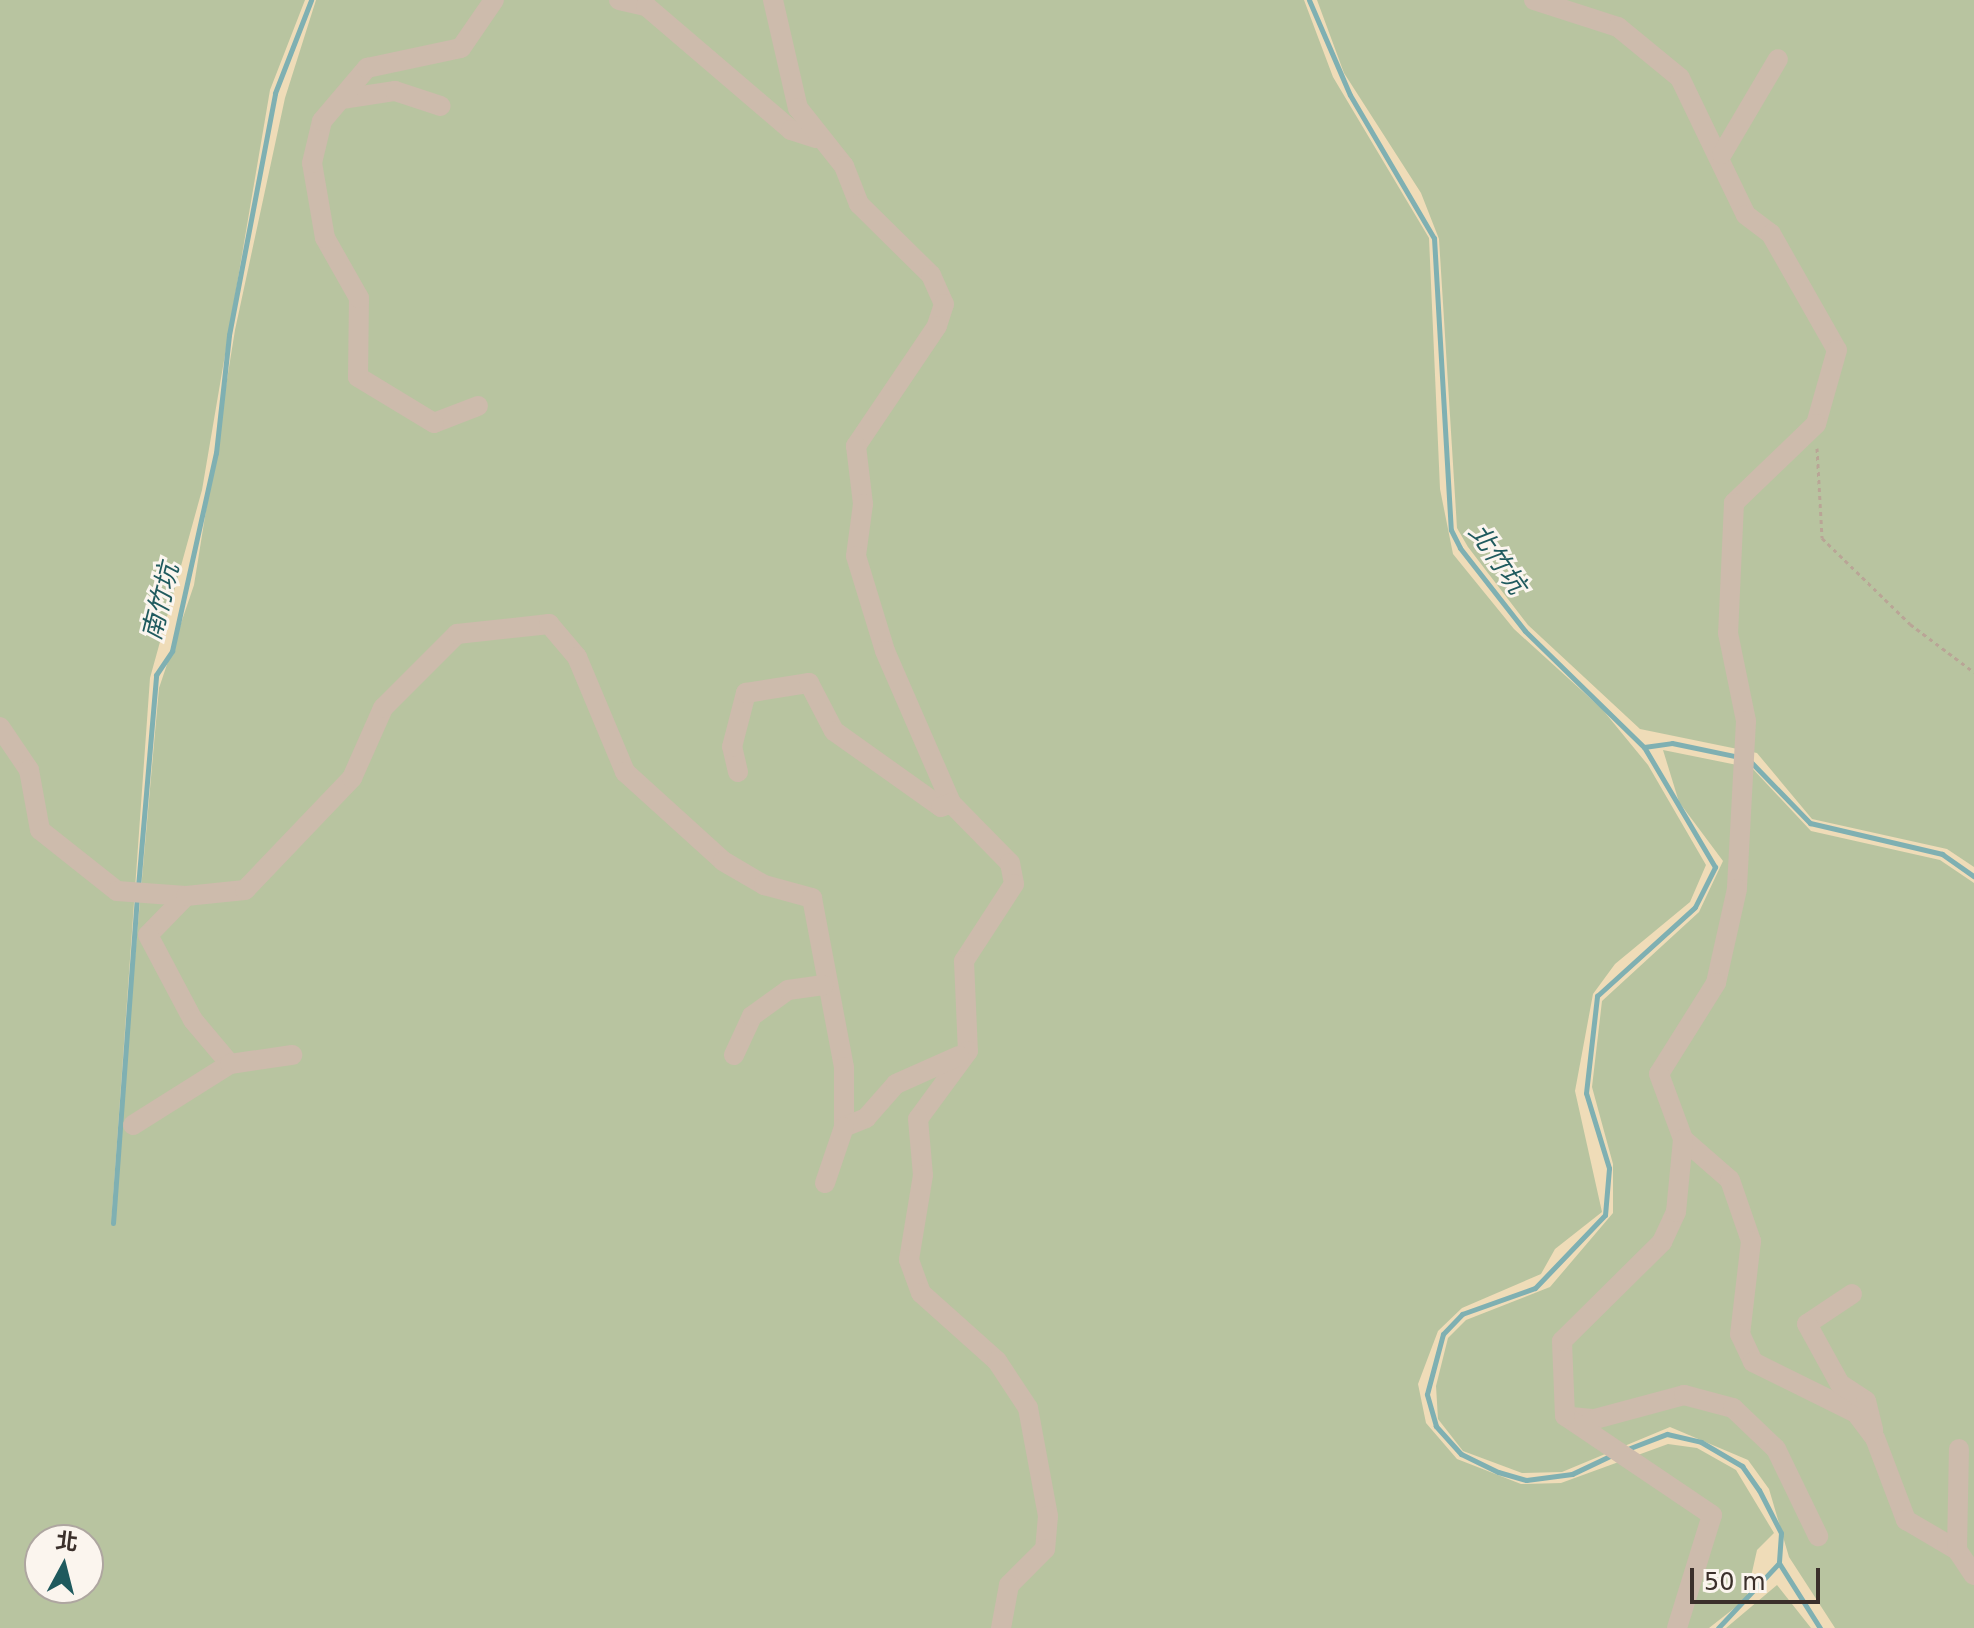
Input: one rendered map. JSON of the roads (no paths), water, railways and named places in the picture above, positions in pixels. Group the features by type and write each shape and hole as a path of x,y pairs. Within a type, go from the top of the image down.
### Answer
{"street":[{"path":"478,406 434,423 358,377 359,298 325,238 314,196 322,121 367,68 385,60 461,48 494,0"},
{"path":"619,0 646,6 791,130 816,138"},
{"path":"773,0 787,78 816,138 844,166 859,204 941,287 937,326 856,446 863,504 856,556 885,651 951,803 1010,863 1014,884 964,961 968,1051 918,1119 923,1175 909,1260 921,1293 997,1361 1028,1408 1048,1516 1045,1549 1009,1585 1001,1628"},
{"path":"1534,0 1618,27 1680,78 1722,154 1746,215 1771,234 1832,332 1833,375 1816,424 1734,503 1728,633 1746,721 1737,889 1716,983 1659,1074 1683,1139 1676,1212 1662,1242 1562,1341 1565,1416"},
{"path":"1722,154 1778,59"},
{"path":"342,99 395,91 441,106"},
{"path":"0,727 29,770 40,830 117,891 186,896 245,890 352,778 383,708 457,634 549,624 577,657 625,772 723,861 764,885 812,898 824,985 844,1067 844,1127 825,1183"},
{"path":"738,772 732,747 746,693 809,683 834,731 941,807 951,803"},
{"path":"186,896 148,935 193,1020 230,1064"},
{"path":"734,1055 752,1016 788,990 824,985"},
{"path":"844,1127 866,1118 896,1084 968,1051"},
{"path":"133,1125 230,1064 292,1055"},
{"path":"1683,1139 1730,1180 1751,1241 1740,1334 1753,1362 1778,1380 1835,1397 1875,1438"},
{"path":"1852,1294 1807,1324 1840,1384 1866,1401 1875,1438 1906,1520 1957,1550 1974,1575"},
{"path":"1565,1416 1595,1419 1684,1395 1733,1408 1776,1449 1818,1536"},
{"path":"1565,1416 1712,1515 1677,1628"},
{"path":"1957,1550 1959,1449"}],"waterway":[{"name":"南竹坑","path":"138,887 156,675 172,651 216,453 229,335 275,93 311,0"},
{"name":"北竹坑","path":"1309,0 1350,95 1434,238 1451,530 1460,548 1525,631 1644,747 1672,743 1739,757"},
{"path":"1612,1455 1572,1474 1526,1480 1498,1472 1461,1454 1436,1426 1427,1394 1443,1334 1462,1314 1535,1288 1605,1215 1609,1168 1586,1093 1597,996 1695,907 1715,867 1644,747"},
{"name":"北竹坑","path":"1749,760 1810,823 1942,854 1974,876"},
{"name":"南竹坑","path":"113,1223 137,897"},
{"path":"1625,1450 1667,1434 1701,1442 1742,1466 1759,1490 1781,1533 1779,1563 1718,1628"},
{"path":"1779,1563 1820,1628"}]}
